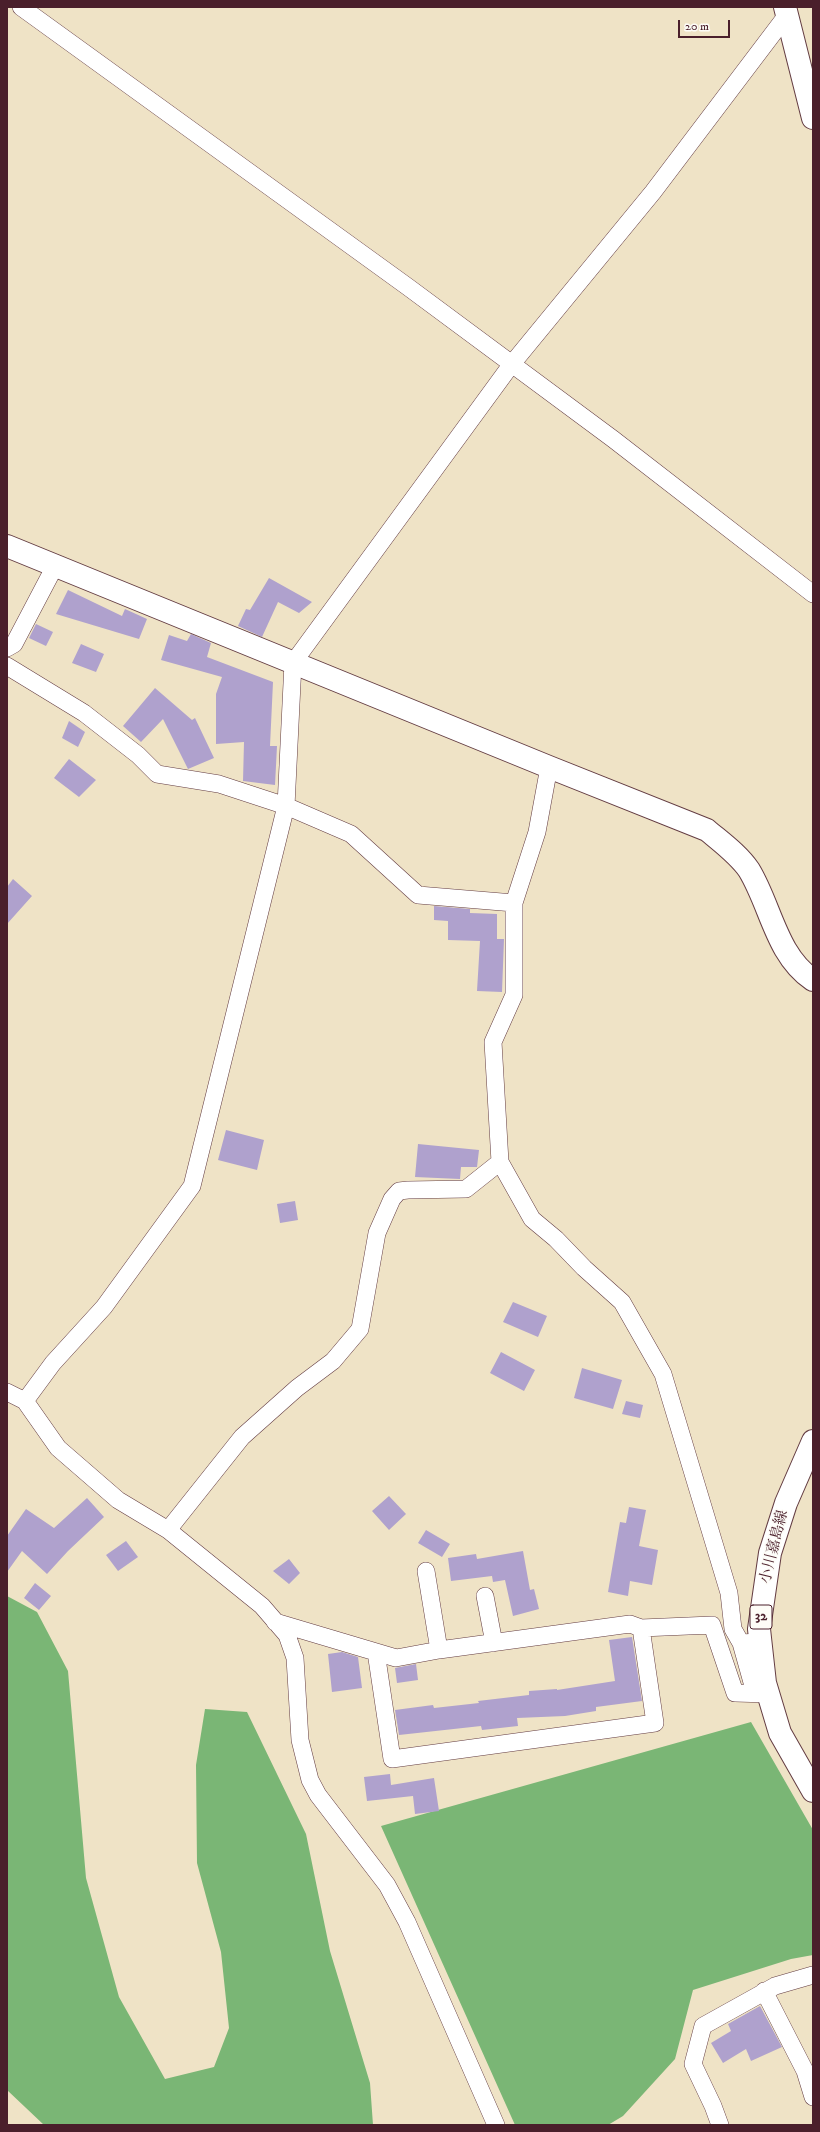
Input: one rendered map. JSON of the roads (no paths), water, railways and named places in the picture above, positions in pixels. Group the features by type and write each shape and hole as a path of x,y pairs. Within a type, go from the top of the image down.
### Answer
{"street":[{"path":"21,7 408,287 613,440 813,594"},
{"path":"25,1401 53,1363 104,1307 192,1186 286,806 293,663 511,365 653,192 786,11"},
{"path":"786,11 813,118"},
{"path":"7,546 549,768 707,830 728,848 748,870 786,950 805,974 813,980"},
{"path":"7,648 14,644 55,566"},
{"path":"7,666 84,713 138,755 157,774 219,784 286,806 351,834 418,895 514,903"},
{"path":"549,768 537,832 514,903 514,994 493,1042 500,1162 532,1219 556,1238 584,1268 622,1302 663,1374 729,1593 733,1629 751,1643"},
{"path":"168,1530 242,1437 297,1388 333,1361 360,1329 377,1233 392,1199 399,1191 466,1189 500,1162"},
{"path":"7,1392 25,1401 58,1448 118,1500 168,1530 262,1606 287,1635 295,1658 300,1740 310,1780 318,1795 387,1885 394,1897 407,1922 496,2125"},
{"name":"小川嘉島線","path":"813,1441 786,1503 770,1553 759,1629 751,1643 765,1682 761,1693 780,1733 813,1791"},
{"path":"426,1571 439,1650"},
{"path":"486,1596 494,1643"},
{"path":"275,1622 396,1658 439,1650 630,1624 641,1628 712,1625 735,1693 761,1693"},
{"path":"376,1652 392,1759 655,1723 641,1628"},
{"path":"720,2125 713,2106 693,2064 703,2026 764,1991 775,1986 813,1975"},
{"path":"764,1991 805,2071 813,2097"}]}
